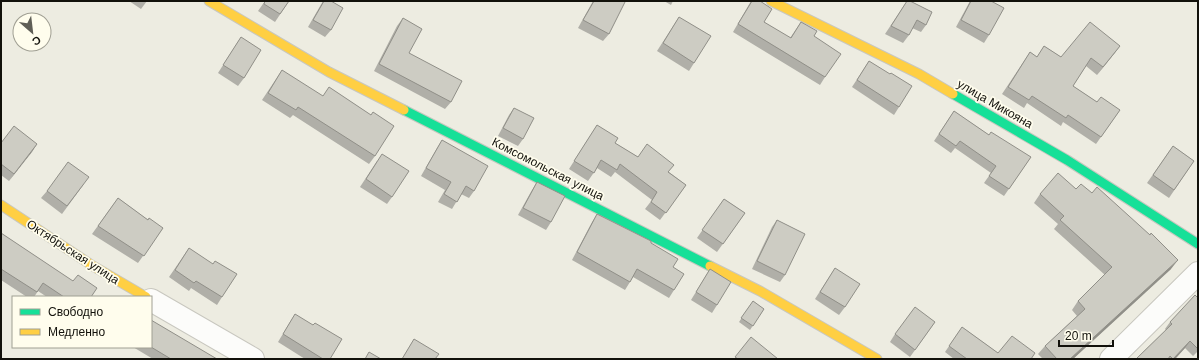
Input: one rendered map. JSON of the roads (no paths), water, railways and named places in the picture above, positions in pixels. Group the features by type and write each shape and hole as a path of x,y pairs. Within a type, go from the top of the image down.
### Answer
{"street":[{"name":"Комсомольская улица","path":"209,1 329,72 760,291 877,359"},
{"name":"улица Микояна","path":"771,1 919,74 1067,160 1198,244"},
{"name":"Октябрьская улица","path":"1,205 93,266 144,296"},
{"path":"1111,359 1198,273"},
{"path":"152,301 253,359"}]}
